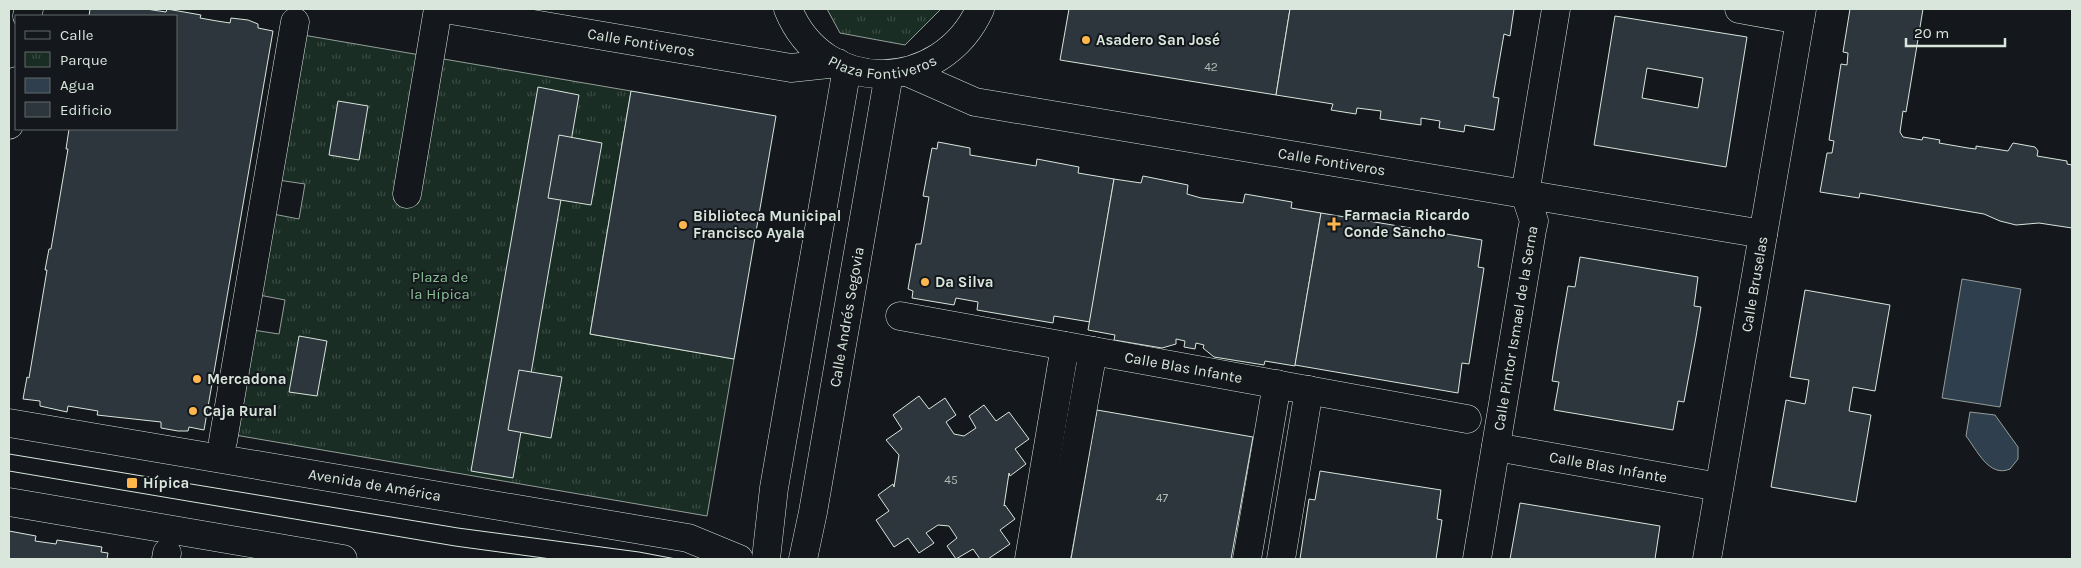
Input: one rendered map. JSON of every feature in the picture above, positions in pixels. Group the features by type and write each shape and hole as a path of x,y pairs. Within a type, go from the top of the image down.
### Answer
{"street":[{"path":"407,194 438,9"},
{"name":"Calle Fontiveros","path":"445,9 791,68 842,66"},
{"name":"Plaza Fontiveros","path":"788,9 804,37 819,51 842,66 860,72 898,73 928,64 958,43 968,32 980,9"},
{"name":"Calle Pintor Ismael de la Serna","path":"1477,559 1534,221 1525,194 1556,9"},
{"path":"1739,9 1801,14"},
{"name":"Calle Bruselas","path":"1707,559 1801,14"},
{"path":"223,441 295,22"},
{"path":"766,559 769,520 842,66"},
{"name":"Calle Fontiveros","path":"898,73 975,102 1763,234"},
{"name":"Calle Andrés Segovia","path":"803,559 898,73"},
{"path":"9,125 15,87"},
{"name":"Calle Blas Infante","path":"900,316 1467,419"},
{"path":"1029,559 1065,346"},
{"path":"1056,559 1093,351"},
{"path":"1247,559 1277,384"},
{"path":"1281,559 1309,390"},
{"name":"Avenida de América","path":"9,423 688,538 733,556"},
{"name":"Calle Blas Infante","path":"1496,447 1720,487"},
{"path":"9,502 343,559"},
{"path":"733,556 769,520"}],"green space":[{"path":"827,9 941,9 905,45 840,33"},
{"name":"Plaza de la Hípica","path":"303,35 631,91 590,334 734,359 707,516 235,435 253,330 279,334 285,300 259,295 273,214 299,219 305,184 278,180"}],"water":[{"path":"1962,279 2021,289 2000,407 1942,398"},
{"path":"1970,412 1995,415 2018,447 2018,459 2010,469 1996,470 1979,455 1966,436"}],"building":[{"path":"90,9 146,9 166,12 167,9 201,15 200,18 230,23 231,18 248,20 258,24 258,28 273,31 204,430 189,427 188,431 161,428 161,422 97,415 98,411 68,406 67,412 40,406 40,401 23,399 27,377 29,378 47,270 45,270 49,249 51,249 68,149 66,149 69,130 178,130 178,15 89,15"},
{"path":"1069,9 1290,9 1276,95 1060,60"},
{"path":"1290,9 1514,9 1510,36 1504,34 1493,97 1499,98 1494,130 1465,125 1464,132 1439,128 1440,121 1421,118 1421,125 1380,119 1381,111 1357,108 1356,114 1331,110 1333,104 1276,95"},
{"path":"1850,9 1923,9 1906,112 1903,111 1900,132 1903,137 1922,140 1923,137 1940,140 1939,143 1968,148 1976,149 1976,146 2008,151 2013,143 2035,147 2038,151 2037,156 2067,161 2067,164 2072,165 2072,228 2039,223 2016,225 1984,214 1860,193 1859,198 1820,192 1827,153 1832,153 1834,141 1829,140 1841,64 1847,65 1848,53 1843,52"},
{"path":"1615,16 1747,37 1726,167 1594,145","holes":["1647,68 1703,78 1698,108 1642,98"]},
{"path":"538,87 579,95 513,478 471,471"},
{"name":"Biblioteca Municipal Francisco Ayala","path":"631,91 776,116 734,359 590,334"},
{"path":"338,101 368,106 359,160 329,155"},
{"path":"559,135 602,143 591,205 548,198"},
{"path":"938,142 970,148 970,155 1036,166 1037,159 1079,167 1078,173 1114,179 1090,322 1054,316 1053,323 977,310 978,302 956,298 954,305 912,298 913,291 908,289 916,244 921,244 929,197 923,196 932,148 937,149"},
{"path":"1143,176 1188,185 1187,194 1201,198 1243,203 1245,194 1292,202 1291,208 1321,213 1295,366 1265,361 1264,365 1214,357 1203,348 1204,345 1196,343 1195,349 1184,347 1185,341 1176,339 1176,344 1162,348 1114,340 1115,335 1088,330 1114,179 1141,183"},
{"path":"1321,213 1482,240 1478,267 1484,268 1469,364 1462,363 1458,393 1295,365"},
{"path":"1580,257 1698,277 1694,306 1701,307 1684,402 1678,401 1673,430 1554,410 1559,382 1552,381 1557,350 1568,286 1575,287"},
{"path":"1805,290 1890,305 1875,391 1853,387 1849,411 1871,415 1856,502 1771,487 1786,400 1805,404 1806,399 1809,380 1790,377"},
{"path":"299,336 327,341 317,396 289,392"},
{"path":"519,370 562,377 551,438 508,430"},
{"path":"919,396 929,409 945,398 956,415 946,422 954,434 964,436 976,428 969,416 984,405 996,421 1009,412 1029,439 1015,449 1026,464 1010,476 1009,473 1004,506 1015,519 1000,530 1010,544 988,559 980,559 973,549 956,559 947,546 957,538 949,526 938,525 926,533 934,543 919,553 908,538 894,547 876,520 889,511 878,495 893,484 894,487 899,455 886,440 902,429 893,415"},
{"path":"1097,410 1253,437 1231,559 1071,559"},
{"path":"1320,471 1441,490 1437,519 1442,520 1436,559 1300,559 1309,499 1315,500"},
{"path":"1520,503 1660,526 1655,559 1510,559"},
{"path":"9,531 36,536 35,541 56,544 57,540 102,547 101,552 108,553 107,559 9,559"}],"tram line":[{"path":"9,454 458,528 639,552 676,559"},
{"path":"9,471 455,546 551,559"}],"place":[{"name":"Asadero San José","path":"1086,40"},
{"name":"Farmacia Ricardo Conde Sancho","path":"1334,224"},
{"name":"Biblioteca Municipal Francisco Ayala","path":"683,225"},
{"name":"Da Silva","path":"925,282"},
{"name":"Mercadona","path":"197,379"},
{"name":"Caja Rural","path":"193,411"},
{"name":"Hípica","path":"132,483"}]}
